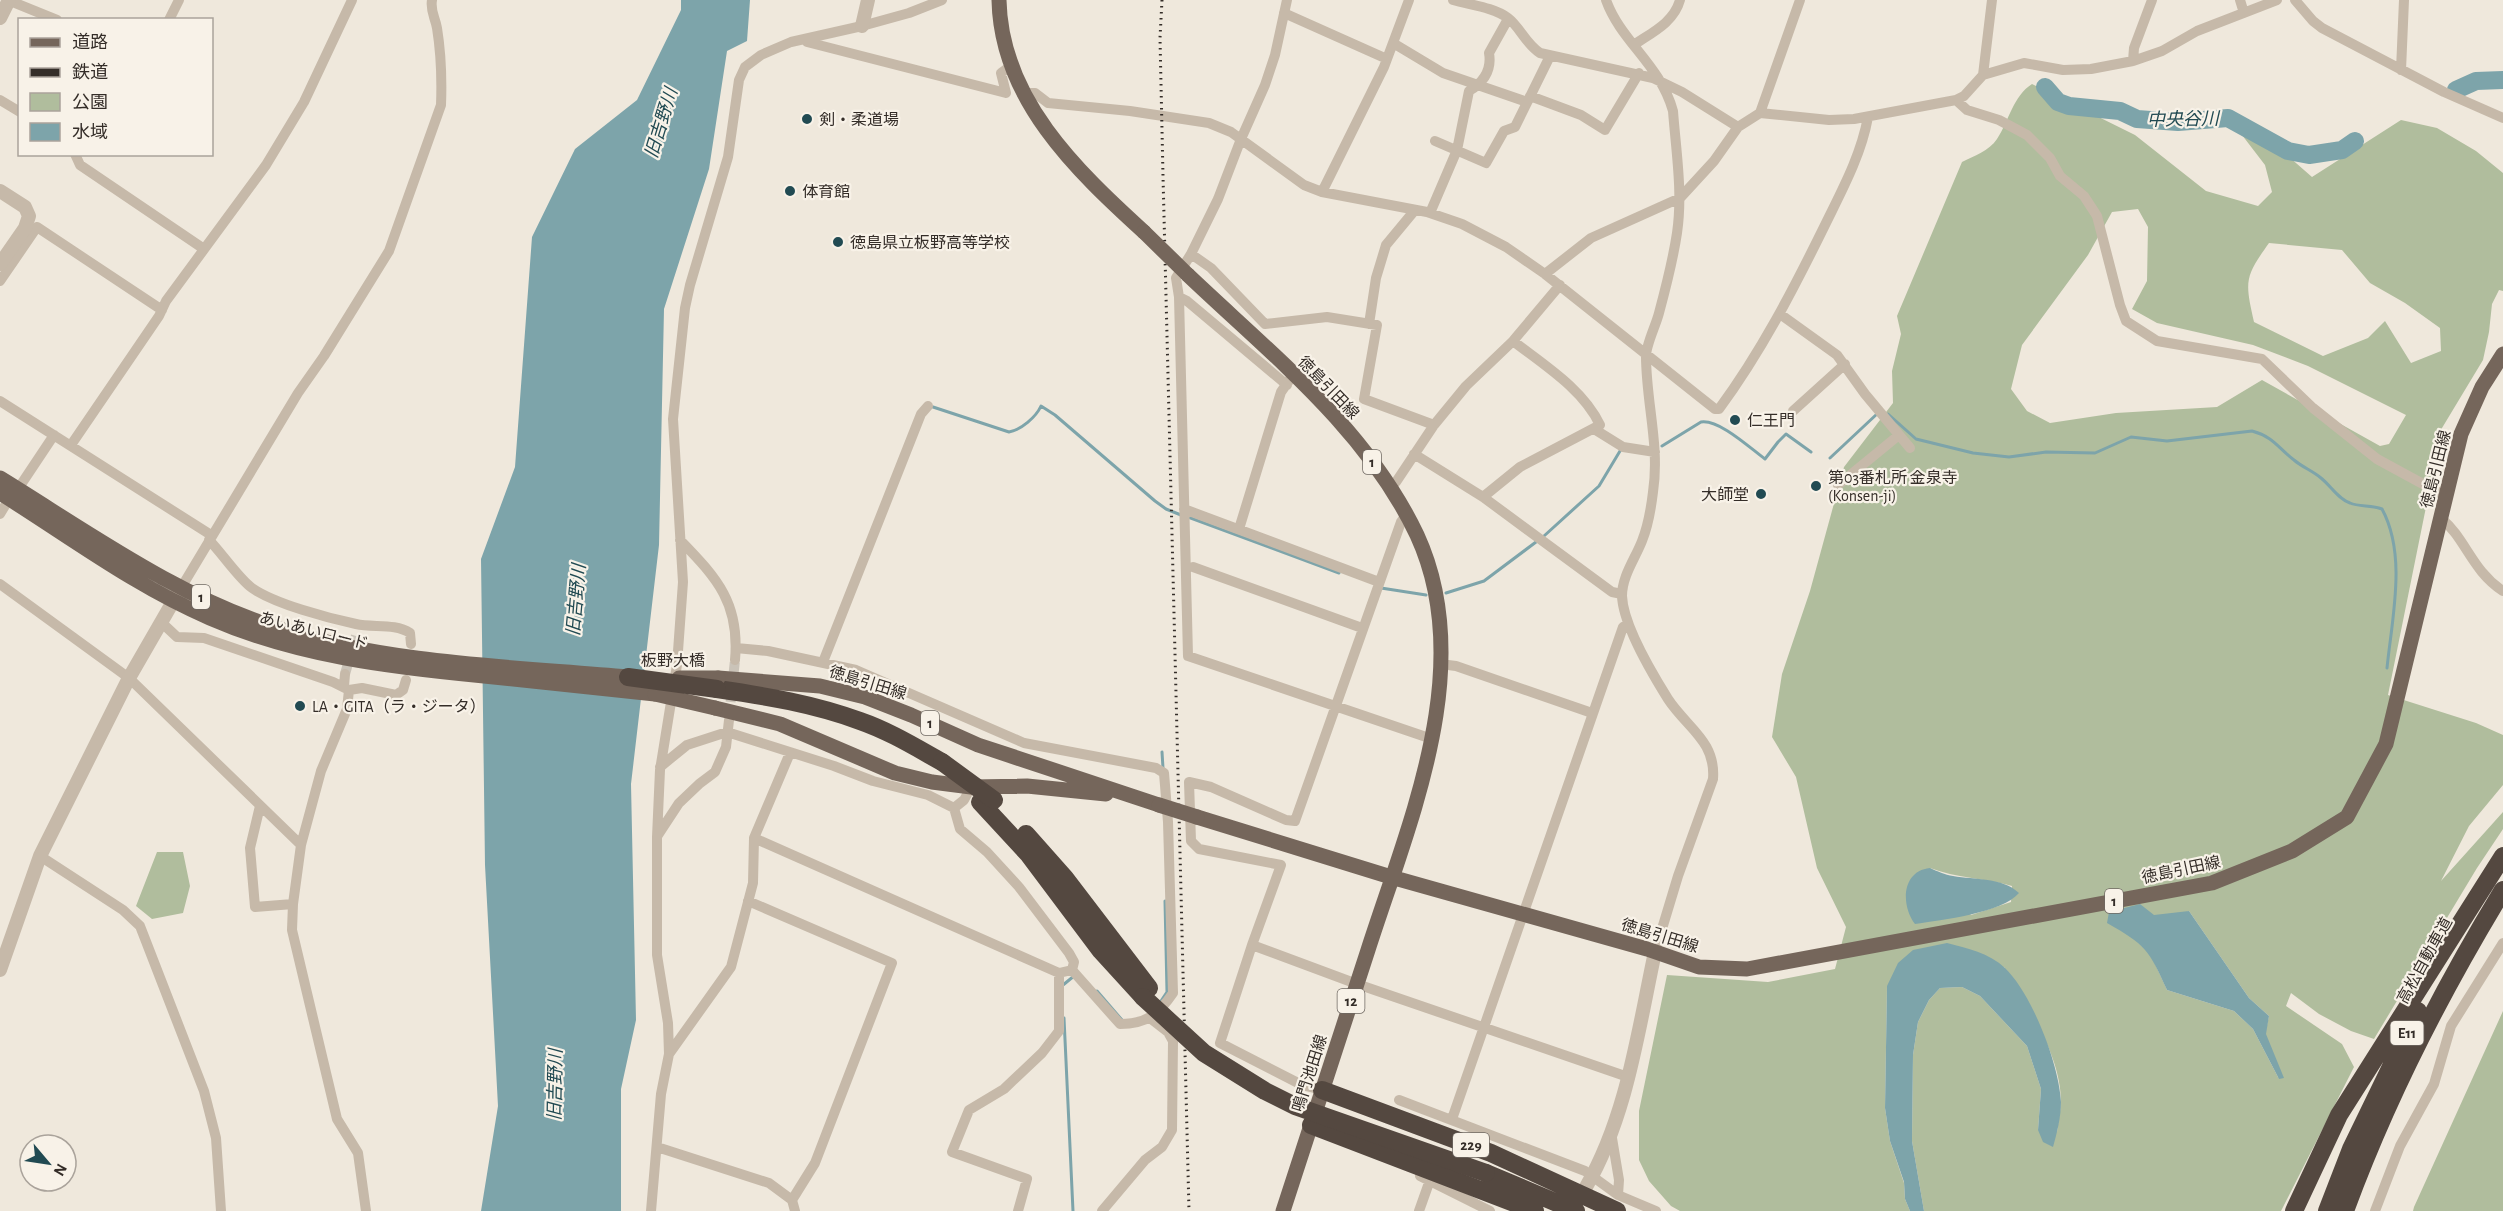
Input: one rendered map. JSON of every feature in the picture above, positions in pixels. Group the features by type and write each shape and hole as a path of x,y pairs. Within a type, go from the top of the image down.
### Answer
{"highway":[{"path":"628,677 716,693 790,701 843,715 900,738 981,796 1029,855 1101,951 1146,993 1209,1045 1244,1068 1299,1098 1595,1211"},
{"path":"655,694 716,693"},
{"path":"2294,1211 2339,1115 2503,856"},
{"name":"高松自動車道","path":"2326,1211 2351,1149 2393,1059 2440,968 2503,863"},
{"name":"高松自動車道","path":"2345,1211 2401,1076 2503,890"},
{"path":"2358,1211 2410,1084 2482,925"},
{"name":"229","path":"1322,1090 1618,1203"},
{"name":"229","path":"1311,1125 1535,1211"},
{"path":"1488,1169 1576,1211"}],"main road":[{"name":"徳島引田線","path":"999,0 1006,46 1024,93 1044,127 1067,157 1188,275 1290,380 1337,418 1390,487 1418,537 1437,599 1440,664 1437,709 1420,789 1391,877"},
{"name":"徳島引田線","path":"716,693 820,686 865,697 978,744 1197,817 1391,877 1699,966 1747,969 2212,883 2292,850 2347,817 2386,744 2461,434 2482,387 2503,354"},
{"name":"あいあいロード","path":"0,478 9,493 146,586 177,594 283,631 424,664 655,694"},
{"name":"あいあいロード","path":"424,664 628,677"},
{"name":"徳島引田線","path":"716,693 780,724 895,773 981,796 1027,786 1136,797"},
{"name":"鳴門池田線","path":"1283,1211 1391,877"}],"street":[{"path":"0,18 9,0 52,18"},
{"path":"170,18 179,0"},
{"path":"71,445 204,249 232,214 288,129 352,0"},
{"path":"0,970 40,856 129,678 210,537 389,251 441,105 442,85 432,0"},
{"path":"861,27 868,0"},
{"path":"651,1211 661,1094 669,1054 668,1023 657,955 657,837 660,767 677,665 683,582 673,419 685,308 728,157 739,80 745,67 761,56 791,42 861,27 909,13 942,0"},
{"path":"1287,0 1265,86 1240,139 1218,200 1191,254 1176,278 1179,297 1188,656 1432,740"},
{"path":"1322,192 1387,59 1409,0"},
{"path":"1453,0 1492,10 1508,19 1528,45 1540,53 1639,73 1682,92 1738,127"},
{"path":"1589,1182 1610,1132 1628,1077 1655,952 1678,876 1713,779 1714,765 1711,752 1669,699 1628,624 1622,594 1625,578 1642,540 1655,480 1655,452 1646,355 1660,312 1675,242 1680,198 1673,111 1663,83 1610,12 1606,0"},
{"path":"1635,44 1669,20 1677,10 1680,0"},
{"path":"1760,113 1800,0"},
{"path":"1983,75 1992,0"},
{"path":"2133,61 2134,48 2152,0"},
{"path":"2240,0 2244,13"},
{"path":"1545,274 1591,238 1680,198 1714,160 1738,127 1745,120 1760,113 1829,120 1868,117 1956,100 1964,96 1983,75 2024,63 2063,70 2091,69 2133,61 2162,51 2197,31 2277,0"},
{"path":"2295,0 2322,28 2444,92 2503,118"},
{"path":"2401,70 2404,0"},
{"path":"1284,13 1387,59"},
{"path":"1430,213 1457,150 1469,91 1480,84 1491,64 1489,53 1508,19"},
{"path":"804,41 1006,93 1001,73 1012,65"},
{"path":"1393,43 1443,73 1581,115 1605,130 1639,73"},
{"path":"1435,141 1486,163 1504,130 1515,127 1550,56"},
{"path":"1024,93 1035,93 1048,102 1209,123 1240,139 1304,185 1322,192 1430,213 1462,224 1506,247 1545,274 1715,409 1719,409 1760,350 1780,314 1842,190 1864,138 1868,117"},
{"path":"0,100 18,111"},
{"path":"1956,100 1967,110 1999,120 2027,135 2050,158 2060,176 2084,196 2097,216 2126,321 2157,341 2262,359 2313,408 2377,459 2445,496"},
{"path":"78,156 80,165 204,249"},
{"path":"0,191 25,207 29,216 25,228 0,264"},
{"path":"1369,324 1376,278 1386,245 1414,210"},
{"path":"0,281 37,227 162,310"},
{"path":"1191,254 1211,268 1265,324 1327,317 1377,325 1364,399 1434,425"},
{"path":"1390,487 1396,482 1434,425 1466,386 1513,341 1560,285"},
{"path":"1179,297 1290,380 1281,392 1239,529"},
{"path":"1780,314 1838,355 1879,413 1910,448"},
{"path":"1482,497 1520,467 1600,426 1595,414 1565,382 1513,341"},
{"path":"1793,411 1845,364"},
{"path":"0,401 210,537 250,587 357,630 404,629 410,633 411,644"},
{"path":"823,662 921,414 928,406"},
{"path":"1594,429 1623,447 1655,452"},
{"path":"0,514 9,493 54,435"},
{"path":"1838,485 1899,435"},
{"path":"1414,454 1482,497 1612,592 1622,594"},
{"path":"1184,514 1239,529 1379,582"},
{"path":"1322,1090 1302,1085 1220,1043 1281,865 1199,849 1191,842 1189,782 1211,787 1286,820 1295,821 1362,628 1401,522 1406,516"},
{"path":"2440,518 2451,527 2472,562 2503,591"},
{"path":"680,540 708,569 728,600 733,615 735,660"},
{"path":"1193,567 1362,628"},
{"path":"0,584 129,678 301,845"},
{"path":"161,622 177,637 204,638 347,688 362,688 396,694 403,690 406,680"},
{"path":"1452,1119 1592,713 1623,627 1628,624"},
{"path":"736,648 768,651 823,662 877,679 1024,743 1155,768 1164,773 1168,822 1173,993 1164,1006 1150,1018 1135,1024 1120,1024 1072,970"},
{"path":"1440,664 1456,666 1592,713"},
{"path":"345,674 347,709 321,771 301,845 292,930 337,1119 358,1153 366,1211"},
{"path":"657,837 679,803 715,772 726,747 729,720"},
{"path":"978,744 984,727"},
{"path":"660,767 687,745 727,732 834,766 873,781 928,795 954,808 960,829 987,852 1019,887 1069,953 1074,962 1072,970"},
{"path":"669,1054 731,967 753,883 754,838 790,753"},
{"path":"954,808 964,800 981,796"},
{"path":"260,806 250,848 255,907 293,904"},
{"path":"754,838 1059,973 1072,970"},
{"path":"40,856 123,910 140,926 204,1091 216,1138 221,1211"},
{"path":"657,1147 769,1183 794,1205 815,1162 892,963 748,901"},
{"path":"2375,1211 2400,1146 2434,1084 2451,1026 2503,943"},
{"path":"1252,945 1356,984 1628,1077"},
{"path":"1018,1211 1027,1179 952,1152 969,1110 1004,1089 1042,1053 1059,1030 1059,973"},
{"path":"1101,1211 1144,1160 1162,1147 1172,1130 1173,1041 1168,1032 1150,1018"},
{"path":"1399,1100 1452,1119 1589,1182 1618,1203 1656,1211"},
{"path":"1610,1132 1619,1180 1618,1203"},
{"path":"1370,1157 1430,1180 1490,1211"},
{"path":"1419,1211 1430,1180"}],"green space":[{"path":"2032,84 2135,135 2206,191 2258,206 2272,192 2265,165 2242,135 2254,126 2312,177 2401,120 2437,128 2476,151 2503,173 2503,291 2499,290 2492,304 2483,360 2442,428 2388,695 2476,723 2503,735 2503,785 2469,826 2441,881 2503,812 2503,829 2374,1039 2351,1031 2319,1014 2291,993 2286,1006 2342,1044 2354,1067 2281,1211 1924,1211 1912,1141 1913,1055 1918,1022 1929,1000 1940,988 1962,987 1980,996 2027,1046 2041,1089 2038,1130 2057,1132 2061,1104 2056,1068 2042,1032 2004,967 1887,986 1885,1108 1890,1141 1904,1183 1905,1199 1910,1211 1680,1211 1671,1206 1649,1181 1639,1160 1639,1111 1667,975 1768,982 1835,969 1846,927 1817,868 1796,777 1772,737 1782,674 1810,591 1844,467 1893,403 1892,371 1901,334 1897,316 1962,162 1981,153 1994,143 2020,95","holes":["2138,209 2148,227 2147,281 2132,309 2157,323 2253,345 2308,366 2406,415 2389,444 2380,446 2262,380 2217,407 2116,413 2050,423 2027,411 2011,389 2022,345 2088,255 2112,212","2269,243 2342,250 2370,283 2405,303 2440,328 2441,351 2411,363 2385,321 2368,338 2323,356 2254,322 2248,288 2255,264","1930,868 2012,886 2011,902 1971,915","2189,911 2249,998 2269,1016 2265,1034 2279,1079 2253,1029 2234,1011 2167,990 2151,955 2135,939"]},
{"path":"157,852 183,852 190,886 183,913 152,919 136,906"},
{"path":"2503,1011 2503,1211 2413,1211 2414,1207"}],"water":[{"name":"旧吉野川","path":"681,0 750,0 747,41 727,51 709,169 664,309 659,545 631,784 636,1020 621,1089 621,1211 481,1211 498,1106 485,865 481,559 515,467 532,237 575,149 637,100 681,10"},
{"path":"1930,868 1950,875 2005,884 2019,893 2011,900 1986,911 1915,924 1907,908 1906,890 1913,875"},
{"path":"2140,904 2154,915 2189,911 2249,998 2269,1016 2266,1034 2284,1078 2279,1079 2253,1029 2234,1011 2167,990 2156,966 2145,950 2130,937 2107,923 2109,912"},
{"path":"1947,943 1992,958 2005,968 2025,995 2050,1050 2059,1086 2060,1119 2053,1147 2043,1142 2038,1130 2041,1089 2027,1046 1980,996 1962,987 1940,988 1929,1000 1918,1022 1913,1055 1912,1141 1924,1211 1910,1211 1905,1199 1904,1182 1890,1141 1885,1108 1887,986 1898,963 1913,950"}],"waterway":[{"name":"中央谷川","path":"2456,90 2476,81 2503,80"},
{"name":"中央谷川","path":"2045,87 2058,102 2069,106 2120,111 2137,119 2178,122 2228,118 2288,151 2309,155 2342,150 2355,141"},
{"path":"933,407 1009,432 1028,422 1041,406 1055,415 1155,501 1166,509 1181,515"},
{"path":"1830,458 1878,413"},
{"path":"1888,414 1916,439 1973,453 2009,457 2046,452 2095,453 2131,437 2167,441 2252,431 2266,436 2289,456 2315,473 2346,501 2382,509 2390,527 2396,566 2396,587 2387,668"},
{"path":"1662,446 1701,422 1708,422 1725,429 1765,459 1786,434 1811,452"},
{"path":"1544,536 1599,486 1620,451"},
{"path":"1188,517 1339,573"},
{"path":"1446,593 1484,581 1536,542"},
{"path":"1381,588 1426,595"},
{"path":"1162,752 1163,768"},
{"path":"1161,1001 1167,992 1165,901"},
{"path":"1063,985 1074,976"},
{"path":"1097,991 1122,1020"},
{"path":"1064,1018 1073,1211"}],"tunnel":[{"path":"345,674 356,636"},
{"path":"729,717 735,660"}],"railway":[{"path":"1162,0 1160,38 1163,176 1189,1211"}],"place":[{"name":"剣・柔道場","path":"807,119"},
{"name":"体育館","path":"790,191"},
{"name":"徳島県立板野高等学校","path":"838,242"},
{"name":"仁王門","path":"1735,420"},
{"name":"第03番札所 金泉寺 (Konsen-ji)","path":"1816,486"},
{"name":"大師堂","path":"1761,494"},
{"name":"LA・GITA（ラ・ジータ）","path":"300,706"}]}
